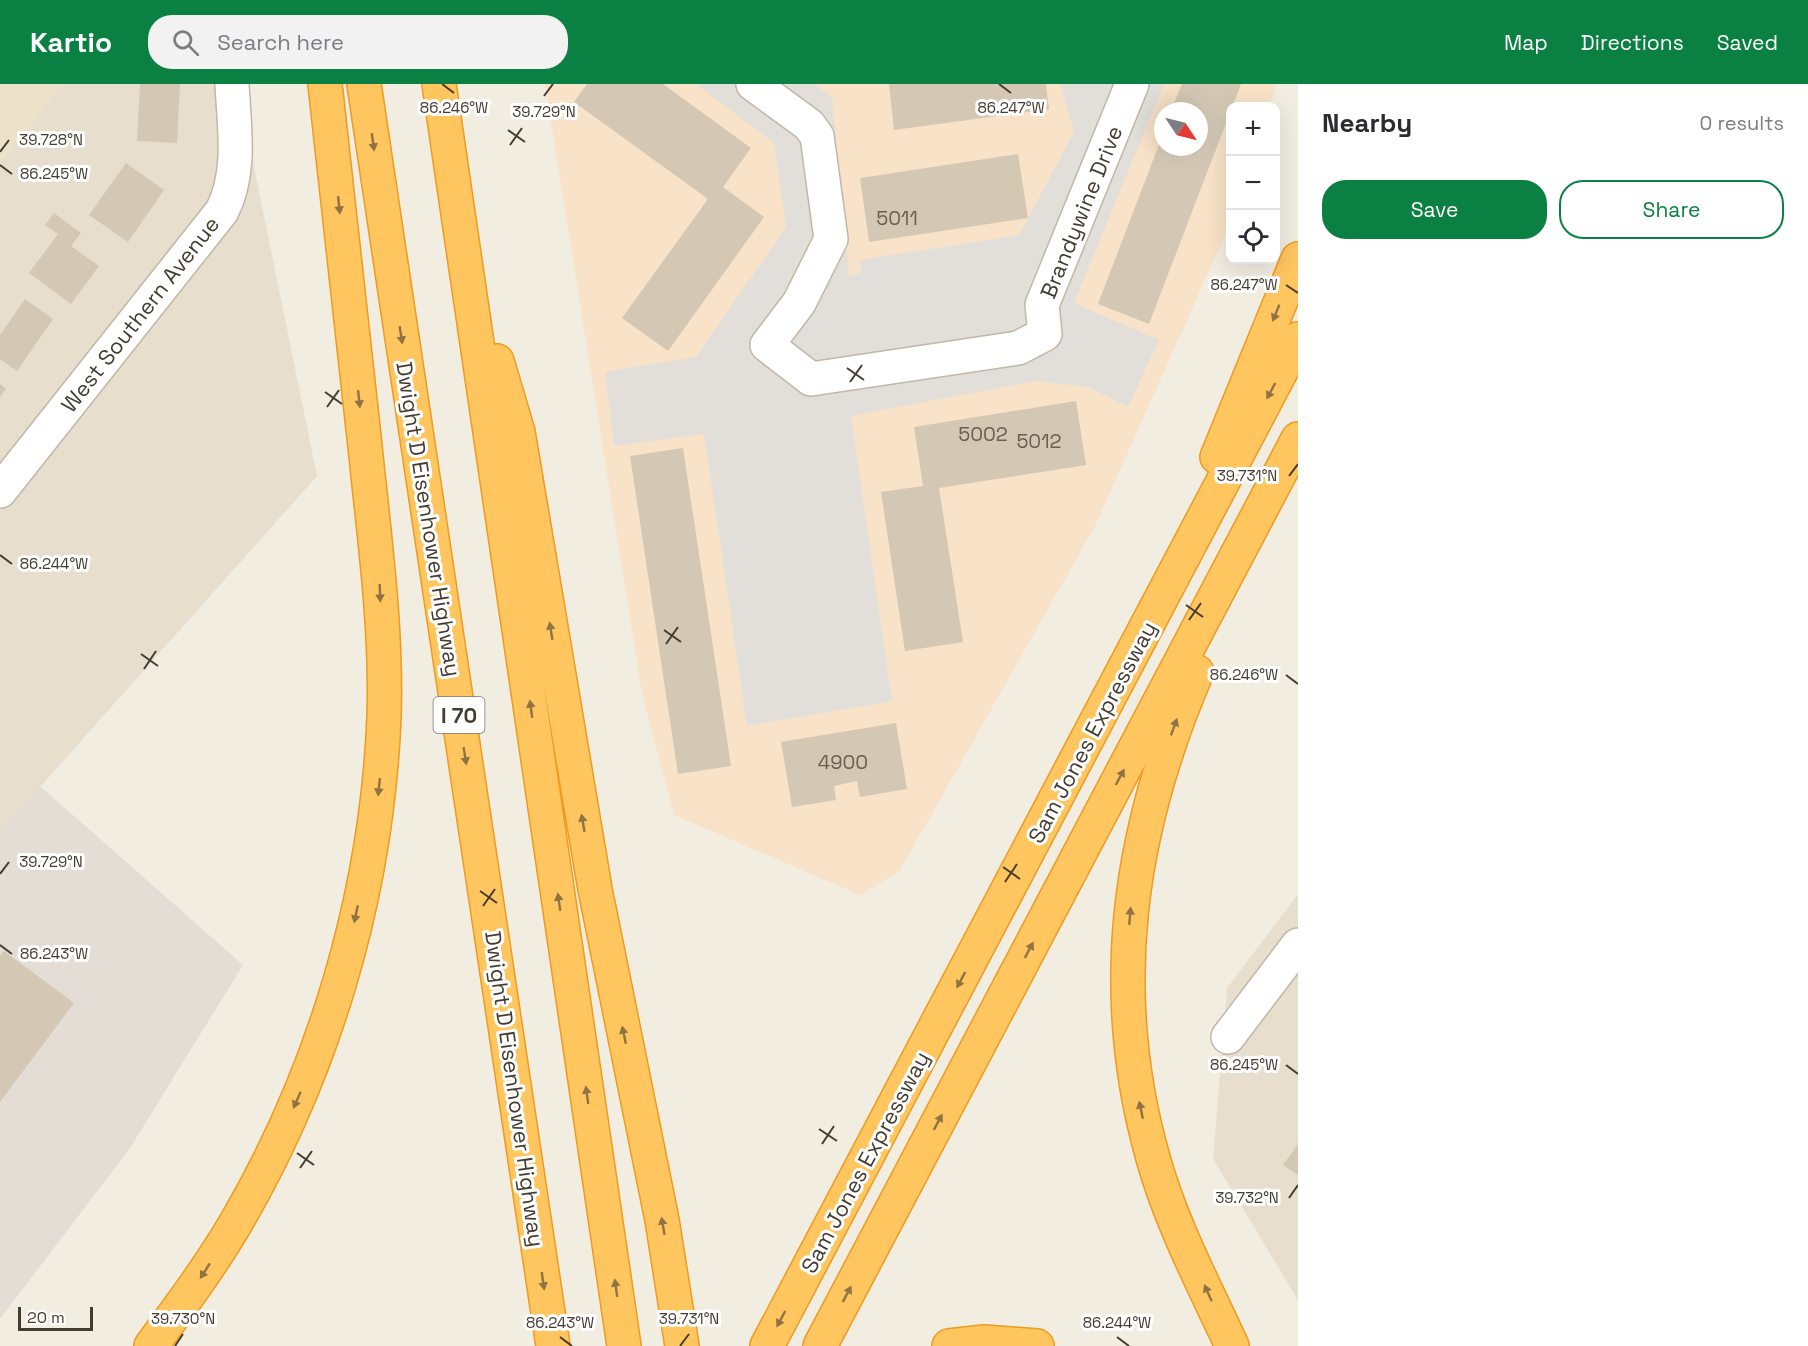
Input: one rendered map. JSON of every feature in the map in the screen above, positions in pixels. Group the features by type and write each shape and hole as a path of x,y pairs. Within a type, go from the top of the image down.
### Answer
{"highway":[{"path":"151,1346 192,1291 234,1226 278,1142 308,1075 327,1024 350,944 377,798 384,712 380,586 326,84"},
{"name":"Dwight D Eisenhower Highway","path":"364,84 553,1346"},
{"path":"439,84 624,1346"},
{"path":"465,258 518,432 595,889 662,1220 682,1346"},
{"path":"1164,594 1236,404 1298,259"},
{"name":"Sam Jones Expressway","path":"767,1346 1298,339"},
{"path":"1232,1346 1181,1235 1153,1159 1136,1083 1129,1033 1127,948 1136,867 1160,768 1182,707 1293,448"},
{"name":"Sam Jones Expressway","path":"820,1346 1293,448"},
{"path":"949,1346 984,1342 1037,1346"}],"street":[{"name":"West Southern Avenue","path":"0,490 222,211 230,193 234,169 232,84"},
{"name":"Brandywine Drive","path":"753,84 809,125 818,136 831,239 799,303 767,345 811,379 1018,348 1046,334 1042,305 1132,84"},
{"path":"1228,1037 1298,945"}],"shaded area":[{"path":"0,84 62,84 0,163"},
{"path":"62,84 237,84 317,476 0,832 0,163"},
{"path":"545,84 1277,84 1270,102 1226,102 1226,233 1095,526 899,872 860,895 674,815 642,694"},
{"path":"696,84 777,84 784,89 788,84 814,84 832,97 849,276 861,273 860,260 1019,235 1074,132 1060,84 1164,84 1157,102 1154,102 1154,108 1074,303 1159,340 1128,407 1089,387 1035,381 851,416 892,701 747,726 704,434 614,446 605,372 696,357 786,227 774,143"},
{"path":"40,786 243,965 130,1148 0,1319 0,832"},
{"path":"1298,894 1298,1300 1213,1159 1227,988"}],"building":[{"path":"140,84 180,84 177,143 137,141"},
{"path":"587,84 663,84 751,148 723,187 764,217 668,351 622,318 708,199 574,102"},
{"path":"889,84 1046,84 1049,109 894,130"},
{"path":"1182,84 1241,84 1234,102 1226,102 1226,123 1149,324 1098,304 1155,156 1208,156 1208,102 1175,102"},
{"path":"1018,154 1028,218 869,242 860,178"},
{"path":"126,163 164,190 128,242 89,215"},
{"path":"54,213 81,233 71,246 99,266 71,304 29,273 58,234 45,225"},
{"path":"25,299 53,319 17,371 0,359 0,335"},
{"path":"0,384 6,389 0,397"},
{"path":"1076,401 1086,465 939,488 963,642 905,651 881,492 923,486 914,427"},
{"path":"683,448 731,766 678,774 630,456"},
{"path":"896,723 907,789 860,797 857,781 834,786 836,800 792,807 781,742"},
{"path":"4,951 74,1003 0,1102 0,956"},
{"path":"1298,1144 1298,1175 1283,1165"}]}
